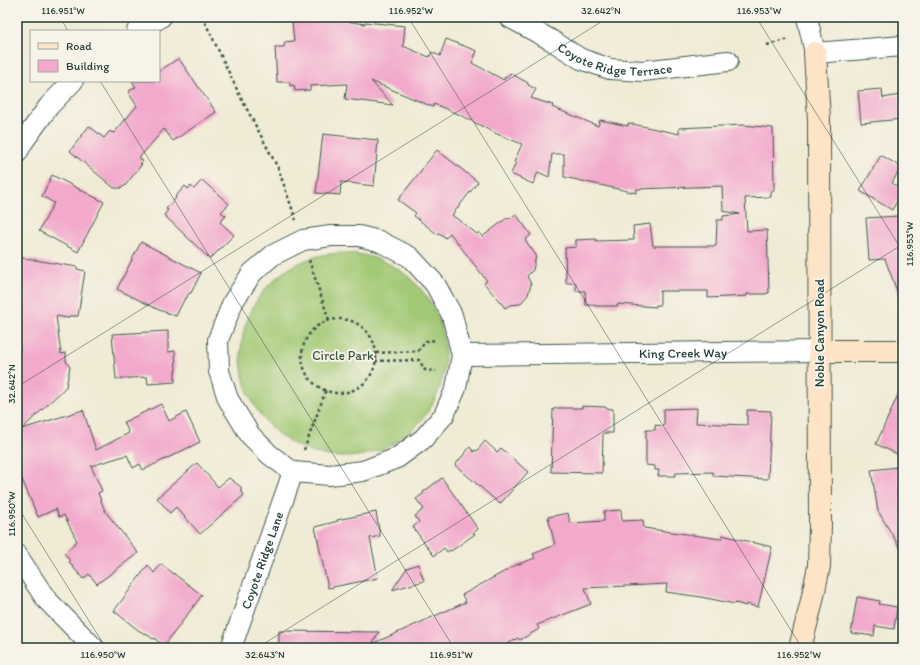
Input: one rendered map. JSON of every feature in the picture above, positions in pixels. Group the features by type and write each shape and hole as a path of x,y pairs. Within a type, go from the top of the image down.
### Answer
{"street":[{"path":"139,30 161,17"},
{"name":"Coyote Ridge Terrace","path":"509,17 551,40 581,59 610,69 642,71 728,61"},
{"name":"Noble Canyon Road","path":"800,648 819,566 820,525 819,120 815,53 807,17"},
{"path":"815,53 903,46"},
{"path":"17,153 23,142 49,106 72,82"},
{"path":"331,236 359,236 379,241 410,257 436,284 452,315 462,355 456,388 444,415 423,439 397,458 363,471 330,475 293,472 270,455 250,435 228,400 219,371 218,340 233,302 252,273 273,256 303,240 331,236"},
{"name":"King Creek Way","path":"462,355 903,350"},
{"name":"Coyote Ridge Lane","path":"231,648 293,472"},
{"path":"17,555 46,599 94,648"}],"path":[{"path":"205,22 240,96 278,168 297,222"},
{"path":"767,45 789,39"},
{"path":"302,261 309,258 329,320"},
{"path":"329,320 346,320 358,324 367,331 373,341 376,353 375,361 369,376 361,385 350,391 338,392 326,390 315,384 307,374 302,363 302,351 306,339 316,326 329,320"},
{"path":"436,340 436,348"},
{"path":"376,353 418,351 426,341 440,340"},
{"path":"375,361 419,360 425,370 436,371"},
{"path":"436,363 436,376"},
{"path":"304,450 326,390"},
{"path":"297,446 311,452"}],"green space":[{"name":"Circle Park","path":"333,253 353,253 373,257 391,265 408,276 422,290 433,307 441,325 445,345 445,365 441,385 433,403 422,420 408,434 391,445 373,453 353,457 333,457 313,453 295,445 278,434 264,420 253,403 245,385 241,365 241,345 245,325 253,307 264,290 278,276 295,265 313,257"}],"building":[{"path":"331,19 365,24 365,22 405,26 403,46 429,57 432,52 440,56 446,39 477,51 472,63 504,80 510,73 536,89 531,98 553,105 552,107 598,126 600,120 628,126 628,123 679,134 679,128 743,125 773,128 774,191 771,191 771,197 745,198 747,231 767,230 769,293 708,298 708,291 660,291 660,305 656,305 656,307 618,304 618,306 586,305 585,291 576,291 576,283 566,283 565,248 576,247 576,240 634,240 633,226 650,224 653,246 716,246 717,220 723,220 723,216 740,214 723,211 722,186 637,189 636,193 564,177 564,154 552,154 549,177 538,172 533,184 511,174 516,162 514,162 522,144 497,134 458,114 434,104 433,107 371,81 393,105 345,99 347,84 310,86 310,90 295,91 294,85 290,86 290,82 277,82 275,47 284,47 285,42 294,41 292,22"},
{"path":"179,59 216,112 173,141 164,129 139,158 143,161 140,164 142,164 124,187 114,188 70,151 89,126 104,138 110,131 114,133 137,106 128,92 136,87 133,82 160,82 160,70"},
{"path":"882,89 883,98 900,95 902,119 861,123 858,91"},
{"path":"323,134 378,140 374,186 341,182 340,195 316,193"},
{"path":"437,150 478,182 452,215 477,234 479,232 482,237 507,218 509,219 516,214 531,235 525,240 536,255 533,270 527,276 531,284 528,295 520,304 510,305 505,308 484,283 487,281 450,233 446,238 439,233 437,234 414,216 416,213 398,200"},
{"path":"881,155 901,167 892,183 901,189 899,193 901,194 892,210 860,191"},
{"path":"52,175 104,202 78,252 39,231 54,203 42,196"},
{"path":"202,180 229,204 221,212 226,216 220,222 234,235 210,259 164,215 168,210 166,209 185,186 188,189 191,186 194,189"},
{"path":"898,216 898,226 901,225 903,302 901,302 885,259 869,260 866,218"},
{"path":"141,242 201,273 191,293 189,293 186,299 185,298 176,316 159,310 117,289"},
{"path":"17,257 77,267 77,269 85,271 78,316 69,316 68,318 56,316 61,354 66,353 66,361 70,367 66,387 22,429 83,410 96,450 129,433 124,422 161,404 169,421 186,412 200,442 143,470 140,464 133,468 127,455 91,466 102,491 98,493 105,511 138,553 97,584 89,574 83,579 69,562 70,561 64,553 77,541 64,515 59,517 56,509 38,517 17,464 17,350 20,350 17,318"},
{"path":"168,331 168,352 175,351 175,382 148,384 147,377 116,379 112,334"},
{"path":"903,384 903,439 897,454 876,444"},
{"path":"582,406 605,407 613,409 613,433 603,433 602,473 551,472 553,409 582,408"},
{"path":"697,408 696,423 747,425 747,410 771,411 768,479 713,476 713,472 676,473 675,476 658,476 659,470 655,470 655,466 646,465 646,430 655,430 655,425 664,426 664,409"},
{"path":"485,441 497,452 501,448 528,472 500,504 455,465 470,447 474,452 475,450 477,451"},
{"path":"197,463 218,487 229,478 241,487 241,491 244,495 200,534 176,507 170,513 157,498"},
{"path":"898,467 900,484 903,483 903,553 878,511 871,470"},
{"path":"442,478 478,529 473,533 475,534 451,551 450,550 447,552 444,548 434,556 413,527 419,522 415,516 424,509 416,499"},
{"path":"621,510 622,521 643,520 644,528 721,539 722,535 772,547 758,607 666,592 667,584 585,588 591,604 537,625 539,629 520,640 518,638 500,648 279,648 279,631 379,632 372,644 466,602 462,595 516,565 535,558 533,554 555,545 548,517 568,513 570,523 604,521 604,511"},
{"path":"376,512 380,536 370,538 378,578 328,588 315,527 338,521 337,520"},
{"path":"161,564 202,595 164,646 154,638 153,639 138,630 114,611 148,565 154,573"},
{"path":"418,564 424,581 392,590 407,568"},
{"path":"857,597 880,601 879,604 897,607 894,629 875,626 874,636 851,633"}]}
